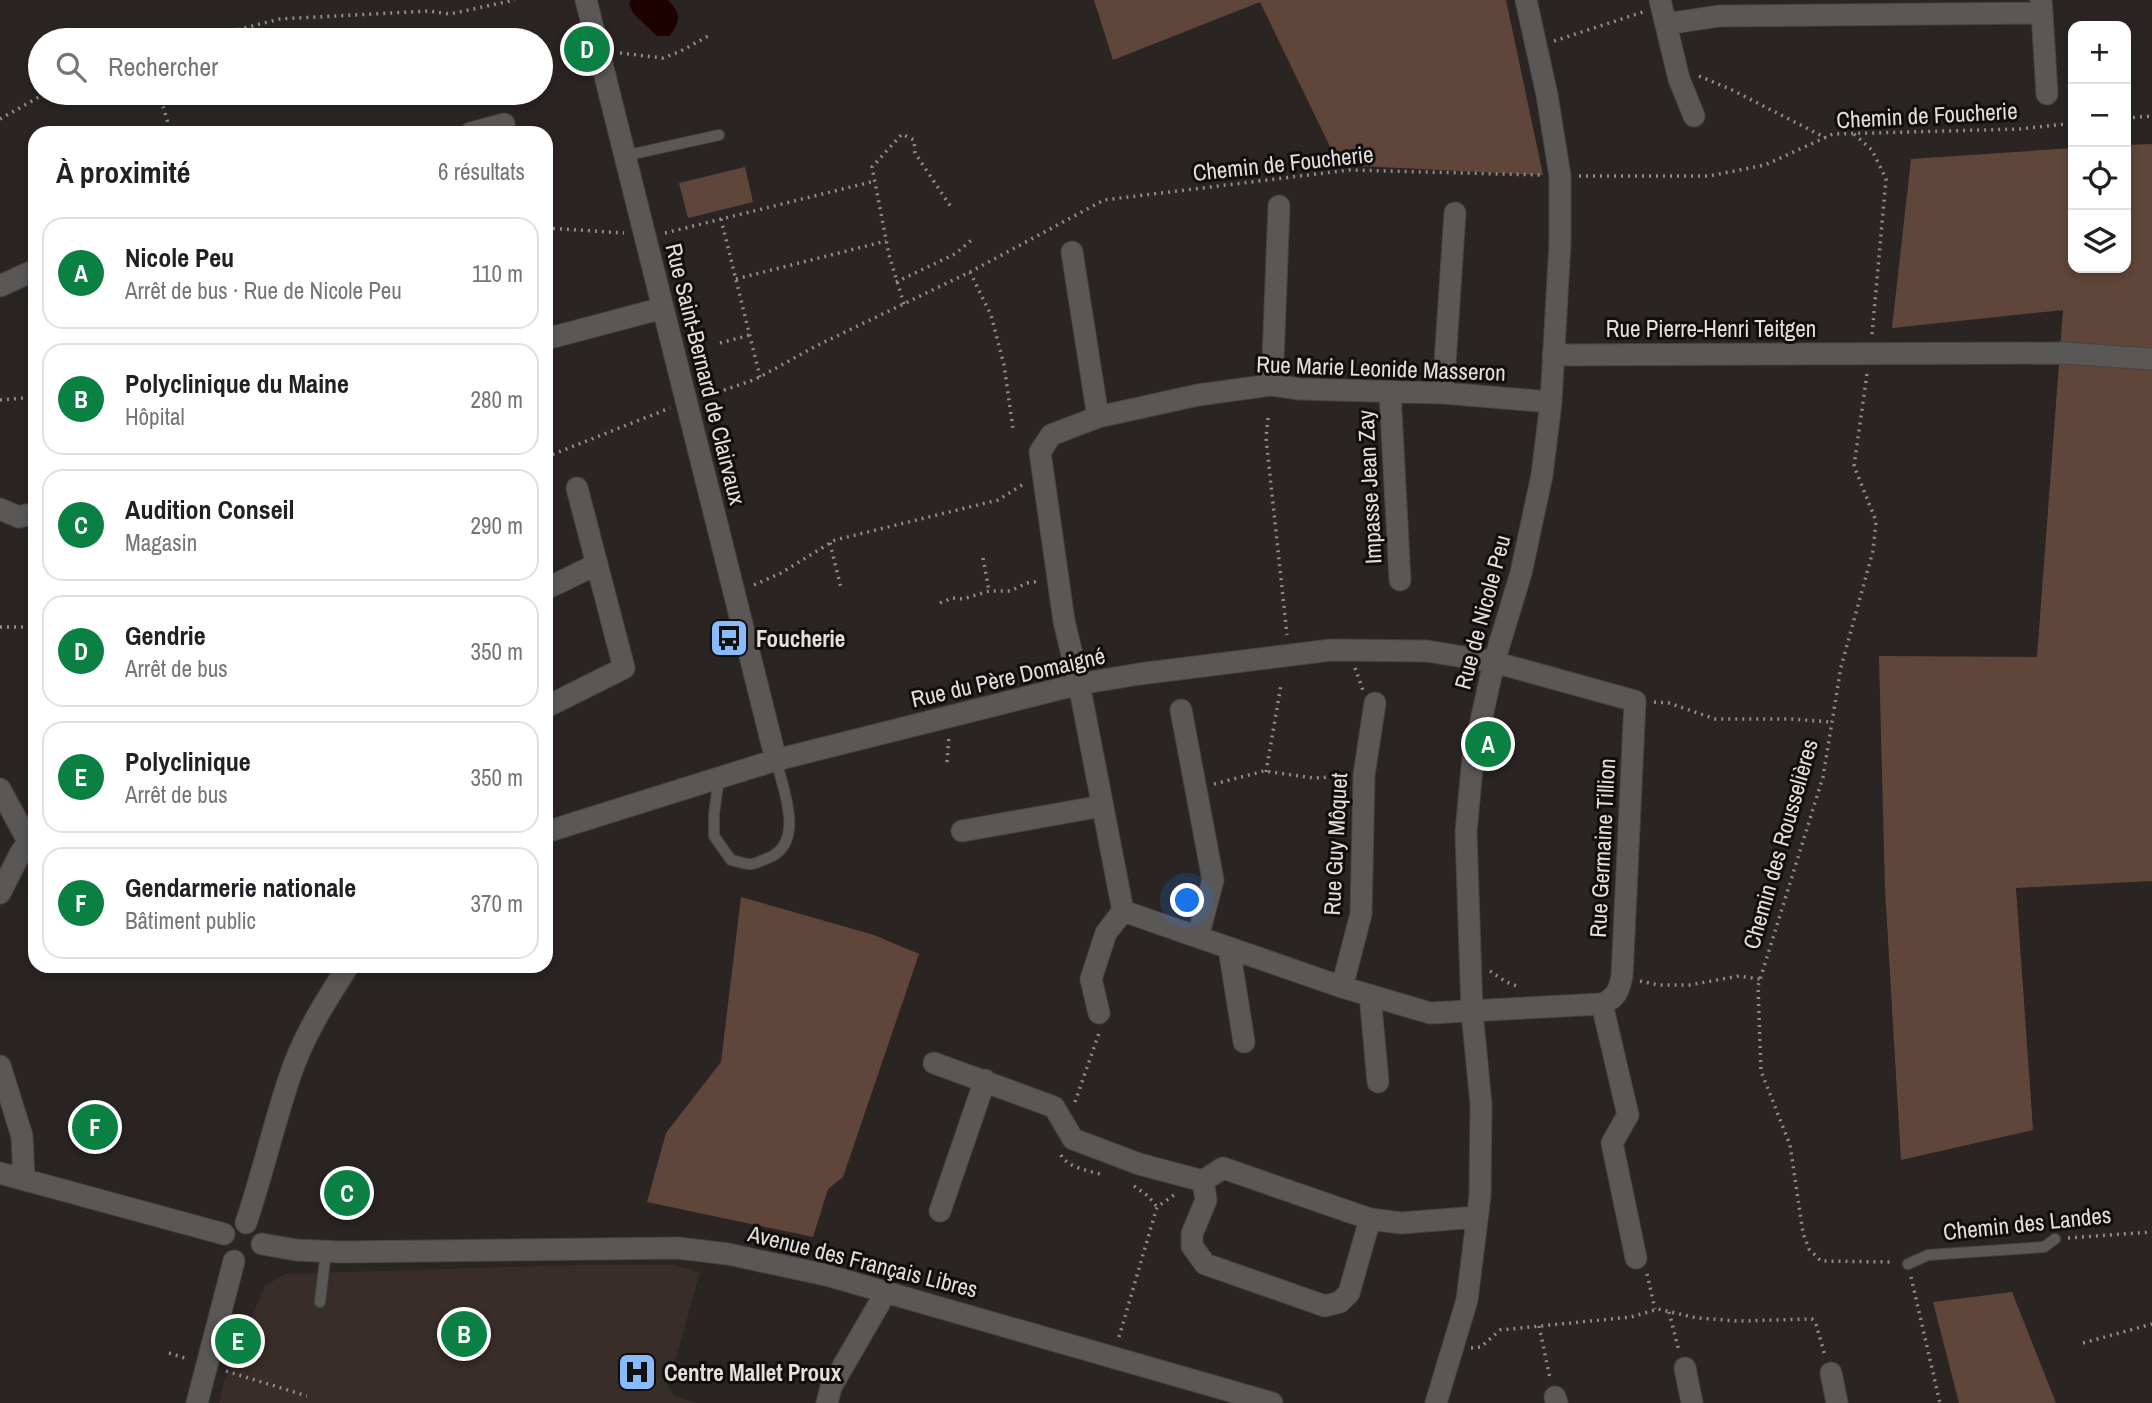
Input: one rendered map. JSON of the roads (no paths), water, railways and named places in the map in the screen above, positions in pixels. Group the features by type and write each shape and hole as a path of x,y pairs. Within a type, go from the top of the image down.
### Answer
{"street":[{"name":"Rue Saint-Bernard de Clairvaux","path":"586,0 776,760"},
{"name":"Rue de Nicole Peu","path":"1436,1403 1467,1300 1480,1196 1481,1104 1472,1012 1465,832 1473,757 1494,662 1521,573 1542,475 1551,402 1560,243 1560,176 1548,95 1526,0"},
{"path":"1694,116 1679,79 1659,11 1719,16 2042,6 2047,94"},
{"path":"497,126 504,124"},
{"path":"1272,385 1279,206"},
{"path":"1443,393 1455,213"},
{"path":"1072,253 1098,417"},
{"path":"0,286 28,273"},
{"path":"553,337 663,308"},
{"name":"Rue Pierre-Henri Teitgen","path":"1553,355 2064,353 2152,359"},
{"name":"Rue Marie Leonide Masseron","path":"1079,684 1064,621 1040,452 1051,435 1098,417 1198,395 1272,385 1299,389 1443,393 1551,402"},
{"name":"Impasse Jean Zay","path":"1390,392 1399,580"},
{"path":"553,704 624,668 577,488"},
{"path":"0,509 19,517 28,515"},
{"path":"553,586 597,564"},
{"name":"Rue du Père Domaigné","path":"553,830 776,760 1079,684 1331,650 1427,651 1494,662"},
{"name":"Rue Germaine Tillion","path":"1494,662 1634,701 1622,976 1620,989 1613,999 1602,1004"},
{"path":"1079,684 1123,911 1106,933 1091,979 1099,1013"},
{"name":"Rue Guy Môquet","path":"1342,987 1361,914 1364,775 1370,699"},
{"path":"1181,710 1213,880 1198,937"},
{"path":"0,789 28,833"},
{"path":"962,831 1102,806"},
{"path":"0,893 28,843"},
{"path":"1123,911 1342,987 1430,1013 1602,1004 1628,1115 1612,1143 1636,1258"},
{"path":"1229,948 1244,1042"},
{"path":"246,1223 289,1078 318,1012 343,973"},
{"path":"1370,995 1378,1082"},
{"path":"934,1063 1055,1107 1073,1139 1139,1164 1203,1181 1223,1168 1370,1219 1401,1223 1477,1217"},
{"path":"0,1066 22,1136 23,1180"},
{"path":"940,1211 985,1080"},
{"path":"0,1173 224,1234"},
{"path":"1203,1181 1206,1200 1192,1234 1192,1246 1205,1264 1325,1306 1340,1302 1349,1293 1370,1219"},
{"path":"246,1223 260,1232 261,1250 253,1260 234,1261 229,1258 223,1246 224,1234 233,1225 246,1223"},
{"name":"Avenue des Français Libres","path":"262,1244 296,1250 326,1251 678,1248 728,1254 826,1275 1272,1403"},
{"path":"197,1403 234,1261"},
{"path":"827,1403 831,1387 879,1304 883,1291"},
{"path":"1685,1368 1692,1403"},
{"path":"1831,1373 1837,1403"}],"lane":[{"path":"624,156 719,135"},
{"path":"719,778 714,836 731,860 752,864 775,855 786,844 790,827 776,760"},
{"name":"Chemin des Landes","path":"1908,1264 1928,1255 2044,1247 2055,1239"},
{"path":"320,1302 326,1251"}],"place":[{"name":"Gendrie","path":"587,49"},
{"name":"Foucherie","path":"729,638"},
{"name":"Nicole Peu","path":"1488,744"},
{"name":"Gendarmerie nationale","path":"95,1127"},
{"name":"Audition Conseil","path":"347,1193"},
{"name":"Polyclinique du Maine","path":"464,1334"},
{"name":"Polyclinique","path":"238,1341"},
{"name":"Centre Mallet Proux","path":"637,1372"}]}
